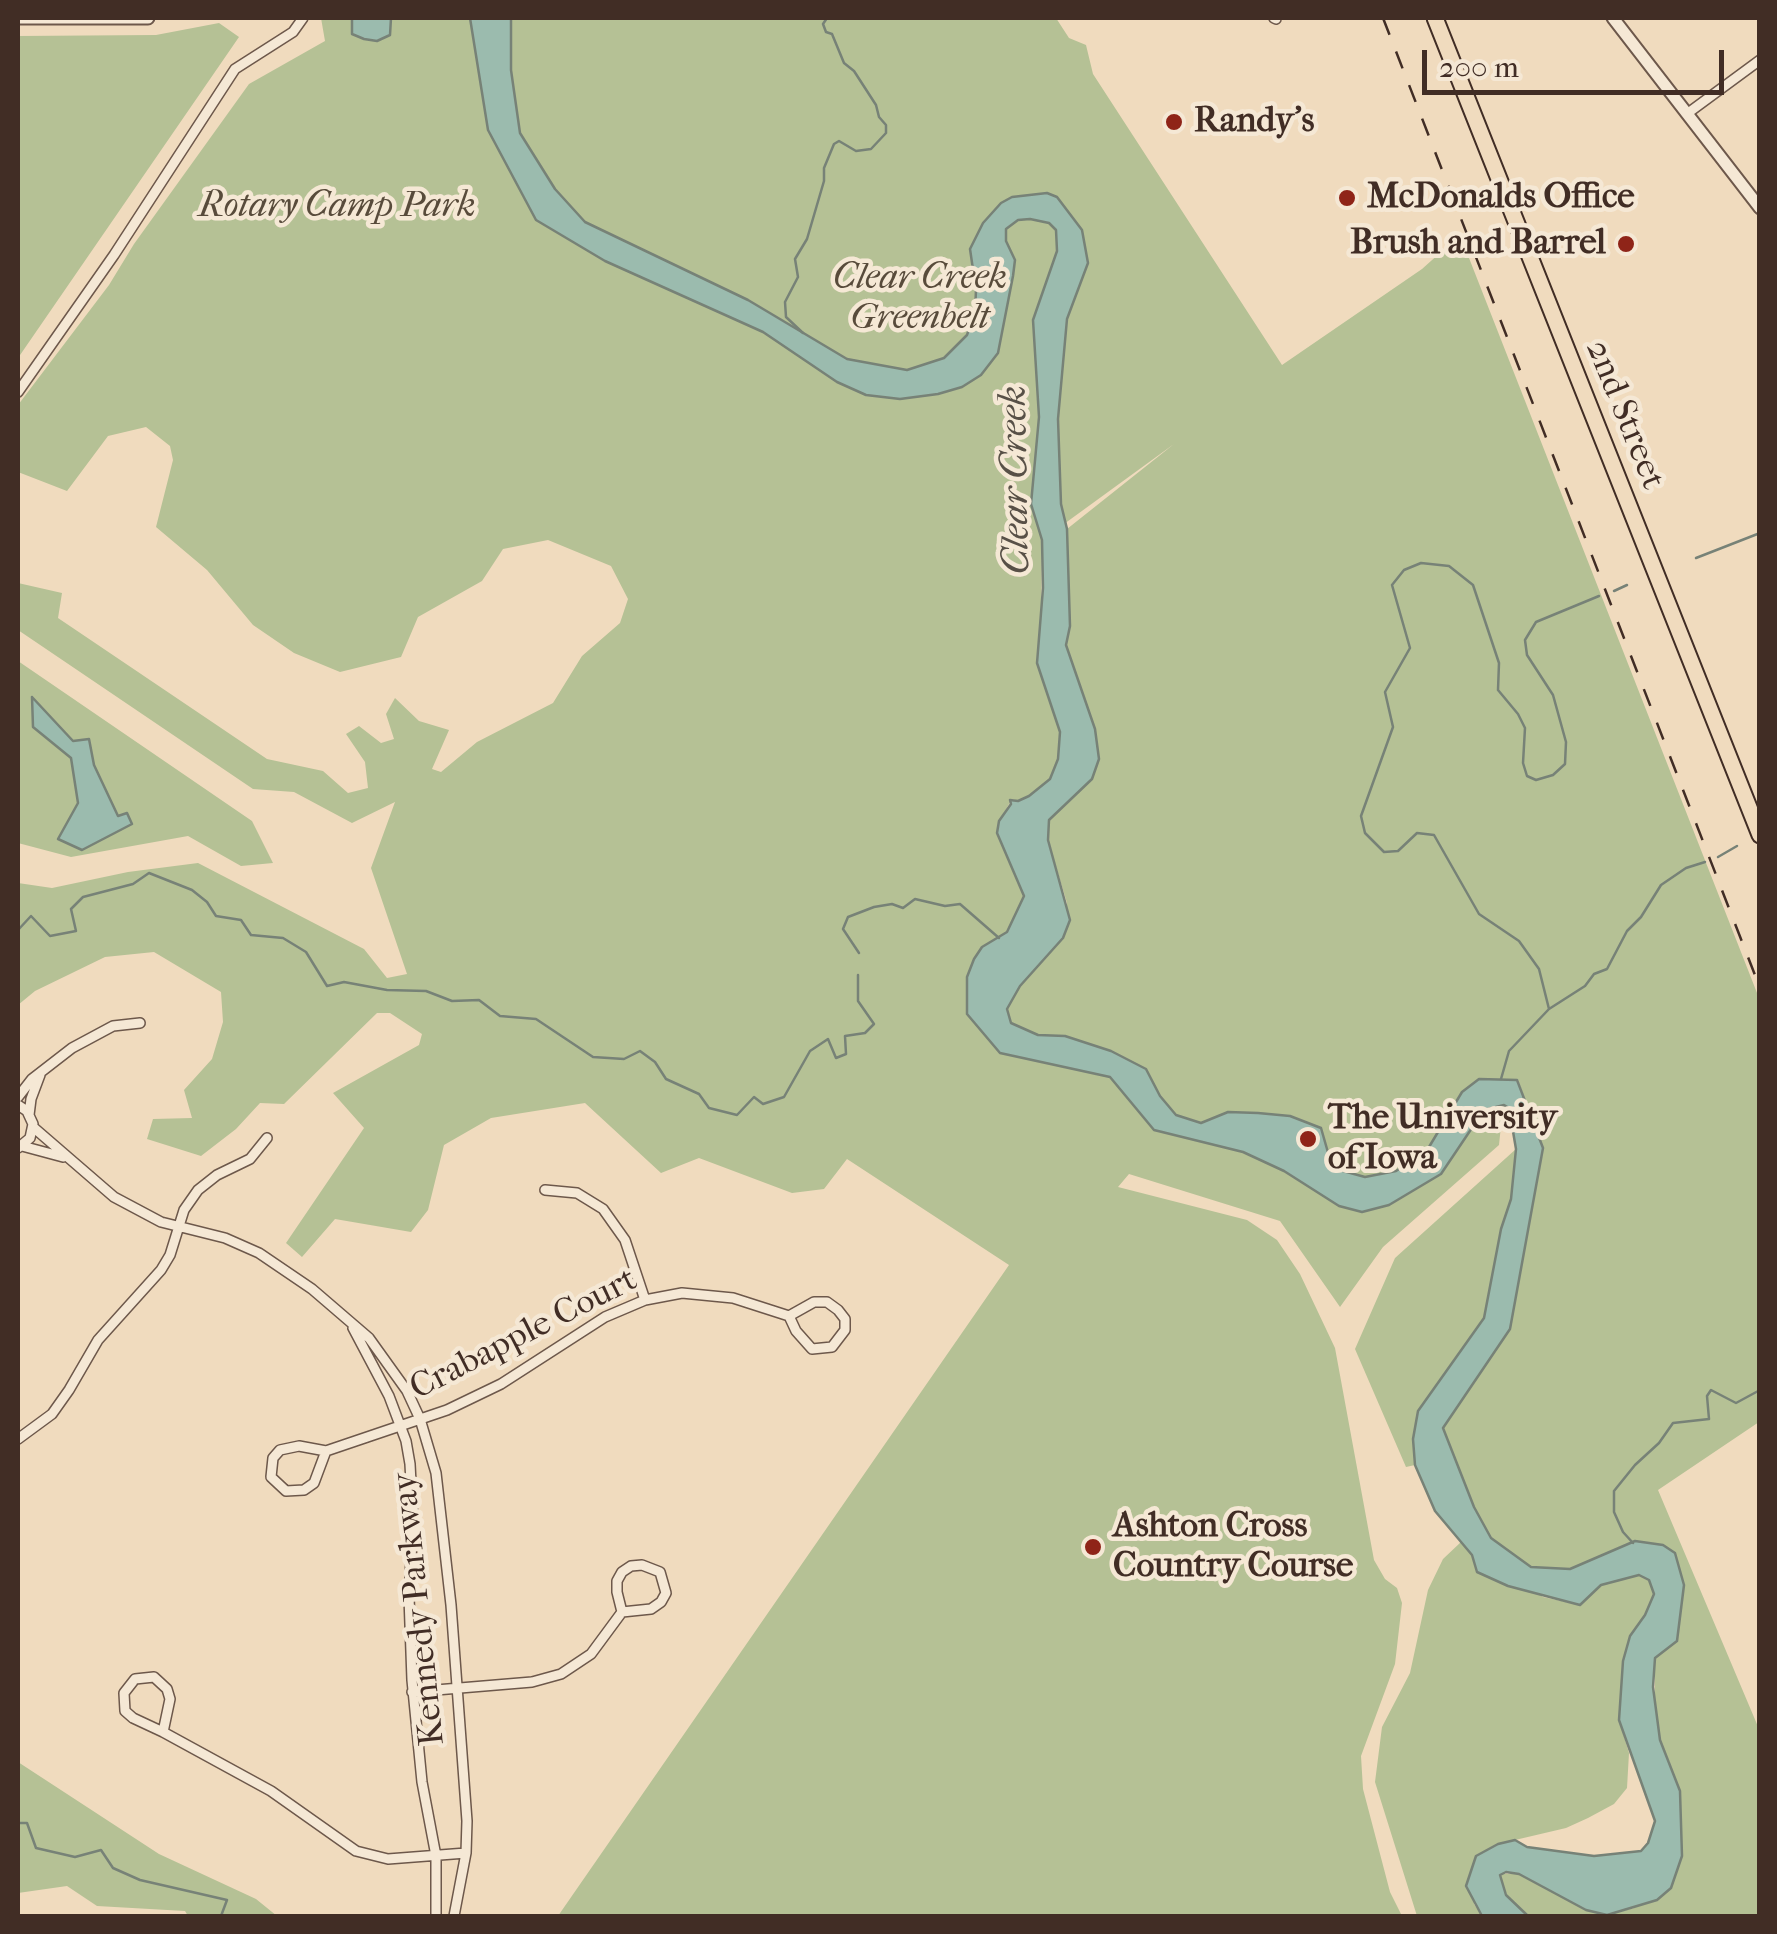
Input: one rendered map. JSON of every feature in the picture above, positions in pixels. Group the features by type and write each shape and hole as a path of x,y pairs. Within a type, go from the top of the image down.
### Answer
{"main road":[{"name":"2nd Street","path":"1435,18 1760,835"}],"street":[{"path":"18,18 148,18"},
{"path":"18,392 114,255 235,69 293,32 303,18"},
{"path":"1613,18 1760,208"},
{"path":"1688,113 1760,60"},
{"path":"18,1097 32,1079 72,1048 113,1026 140,1023"},
{"path":"20,1147 30,1138 31,1100 40,1074"},
{"path":"18,1105 29,1114"},
{"name":"Kennedy Parkway","path":"32,1127 114,1197 179,1228 225,1238 259,1253 312,1289 388,1360 420,1420 436,1473 466,1790 466,1853 454,1916"},
{"path":"18,1438 52,1414 98,1340 161,1270 170,1255 184,1210 198,1190 216,1175 250,1160 267,1138"},
{"name":"Kennedy Parkway","path":"20,1147 66,1157"},
{"path":"544,1190 577,1192 604,1209 625,1240 645,1300"},
{"name":"Crabapple Court","path":"326,1451 420,1420 501,1384 605,1317 645,1300 682,1293 716,1294 790,1316 814,1302 826,1302 838,1310 845,1330 832,1348 812,1349 796,1331 790,1316"},
{"name":"Kennedy Parkway","path":"350,1322 377,1369 401,1426 412,1490 412,1692 422,1782 436,1856 436,1916"},
{"path":"298,1446 326,1451 314,1482 304,1490 286,1491 271,1478 273,1458 280,1450 298,1446"},
{"path":"412,1692 532,1682 561,1674 591,1654 622,1612 618,1581 622,1572 642,1564 660,1572 666,1592 661,1602 651,1610 622,1612"},
{"path":"163,1732 170,1699 167,1689 154,1676 135,1679 124,1693 126,1711 132,1718 271,1791 356,1850 388,1859 466,1853"}],"green space":[{"name":"Clear Creek Greenbelt","path":"321,18 1056,18 1069,38 1086,45 1093,74 1282,365 1422,269 1460,235 1759,998 1759,1422 1658,1490 1759,1729 1759,1916 1528,1916 1507,1895 1502,1884 1500,1874 1519,1874 1586,1910 1607,1915 1634,1908 1670,1763 1660,1740 1655,1710 1655,1658 1680,1609 1684,1585 1635,1541 1570,1569 1531,1567 1491,1538 1474,1507 1443,1428 1510,1329 1543,1148 1518,1080 1451,1107 1426,1152 1396,1171 1365,1177 1343,1171 1329,1156 1321,1128 1290,1116 1258,1113 1228,1112 1201,1123 1176,1115 1145,1069 1111,1051 1065,1036 1038,1035 1011,1023 1007,1009 1020,986 1063,938 1067,903 1048,840 1049,820 1092,779 1099,759 1095,729 1065,645 1070,626 1067,529 1174,444 1042,540 1041,625 1052,705 1060,732 1058,759 1050,779 1029,796 1018,801 1012,799 999,821 997,833 1024,896 1007,933 982,947 967,1014 1110,1077 1154,1130 1243,1152 1284,1171 1339,1206 1441,1175 1484,1110 1502,1116 1499,1145 1383,1247 1340,1307 1280,1221 1129,1174 1118,1187 1247,1220 1277,1240 1300,1274 1335,1348 1374,1560 1385,1579 1397,1588 1402,1603 1395,1664 1361,1756 1363,1789 1390,1892 1402,1916 558,1916 1009,1265 847,1159 824,1189 792,1193 699,1158 661,1173 585,1103 491,1118 444,1145 428,1210 411,1232 335,1219 302,1257 286,1243 364,1128 333,1093 419,1045 422,1034 390,1013 377,1013 284,1104 260,1103 236,1129 201,1156 147,1139 153,1119 192,1118 184,1090 212,1059 223,1022 221,992 154,952 105,957 35,991 18,1005 18,883 52,888 198,863 364,949 387,978 407,974 371,868 395,802 352,823 294,792 253,789 18,630 18,583 62,593 58,618 267,759 323,771 348,793 368,788 365,762 346,734 359,726 381,743 394,739 386,714 395,698 419,721 449,730 432,769 441,772 477,742 553,703 582,656 620,623 628,599 611,566 548,540 503,549 482,581 418,617 401,657 340,672 294,653 253,625 207,570 156,527 173,460 170,446 146,427 108,436 67,491 18,472 18,405 109,285 249,84 325,41"},
{"name":"Rotary Camp Park","path":"219,23 239,37 18,358 18,36 156,35"},
{"path":"18,661 252,821 273,863 241,866 188,836 71,857 18,843"},
{"path":"1516,1149 1511,1199 1501,1229 1484,1318 1418,1411 1413,1439 1415,1465 1406,1467 1355,1349 1395,1258"},
{"path":"1461,1542 1472,1555 1543,1597 1580,1605 1601,1585 1639,1575 1649,1580 1654,1594 1630,1636 1623,1661 1619,1720 1629,1753 1627,1788 1614,1804 1566,1828 1498,1844 1474,1904 1482,1916 1417,1916 1375,1782 1382,1727 1410,1673 1428,1590 1443,1559"},
{"path":"18,1762 159,1854 256,1899 277,1916 188,1916 185,1911 97,1906 67,1886 18,1893"}],"shaded area":[{"path":"352,18 391,18 390,35 377,41 352,34"},
{"path":"470,18 511,18 511,70 520,133 555,189 585,222 748,300 847,359 907,370 944,358 967,335 975,312 976,290 970,249 983,223 1001,203 1012,197 1047,193 1057,197 1082,230 1088,263 1067,319 1058,419 1061,504 1067,529 1070,626 1066,645 1095,729 1099,759 1092,779 1049,820 1048,840 1070,920 1063,938 1020,986 1007,1009 1011,1023 1038,1035 1065,1036 1111,1051 1146,1069 1160,1096 1176,1115 1201,1123 1228,1112 1258,1113 1290,1116 1321,1128 1329,1156 1343,1171 1365,1177 1396,1171 1426,1152 1462,1092 1479,1079 1517,1080 1543,1148 1510,1329 1443,1428 1474,1507 1491,1538 1531,1567 1570,1569 1635,1541 1663,1545 1675,1553 1684,1585 1677,1641 1655,1658 1653,1687 1660,1740 1680,1791 1682,1856 1671,1888 1657,1900 1607,1915 1586,1910 1519,1874 1506,1872 1500,1875 1506,1895 1528,1916 1482,1916 1466,1886 1476,1856 1498,1844 1515,1840 1527,1847 1594,1856 1641,1851 1655,1821 1619,1720 1623,1661 1630,1636 1654,1594 1649,1580 1639,1575 1601,1585 1580,1605 1508,1586 1477,1572 1472,1555 1435,1511 1415,1465 1413,1439 1418,1411 1484,1318 1501,1229 1511,1199 1516,1149 1509,1108 1504,1105 1484,1110 1441,1174 1389,1205 1362,1212 1339,1206 1284,1171 1243,1152 1154,1130 1110,1077 1000,1053 967,1014 967,977 974,959 982,947 1007,932 1024,896 997,833 999,821 1010,800 1029,796 1050,779 1058,759 1060,732 1037,663 1042,540 1031,504 1039,417 1033,320 1057,251 1056,230 1049,223 1030,219 1018,220 1006,229 1006,241 1015,260 1013,276 998,353 981,375 962,387 938,394 900,399 866,395 837,382 763,332 605,261 536,220 488,130"},
{"path":"32,697 73,741 89,739 94,765 118,816 127,813 132,824 82,850 58,839 78,803 71,758 33,727"}],"waterway":[{"path":"803,333 786,317 785,302 798,277 795,259 807,239 824,181 824,168 839,141 856,151 871,149 886,133 876,105 854,71 844,63 832,34 826,32 823,24 827,18"},
{"path":"1696,558 1760,533"},
{"path":"1501,1079 1509,1051 1549,1009 1539,969 1519,941 1479,914 1434,835 1417,833 1398,851 1384,852 1365,833 1361,816 1393,727 1385,692 1410,648 1392,585 1404,570 1421,563 1449,566 1473,585 1499,663 1498,690 1525,728 1523,763 1527,776 1536,780 1553,775 1565,764 1566,742 1553,695 1527,655 1525,640 1536,622 1599,596"},
{"path":"1614,591 1627,585"},
{"path":"1718,857 1737,846"},
{"path":"1549,1009 1585,986 1594,974 1607,969 1627,931 1661,885 1686,868 1705,862"},
{"path":"18,930 31,916 50,936 76,931 71,909 83,897 133,884 149,873 192,890 216,916 241,920 251,935 283,938 306,952 327,986 344,982 387,990 426,991 452,1001 479,1000 500,1016 536,1019 593,1057 624,1059 640,1051 655,1062 666,1079 699,1094 709,1108 737,1115 754,1097 763,1104 784,1097 810,1051 828,1039 836,1058 846,1054 845,1036 865,1033 874,1024 858,1001 858,975"},
{"path":"859,953 843,929 848,917 892,904 903,908 915,899 945,906 960,904 999,938"},
{"path":"1633,1543 1614,1512 1614,1491 1635,1465 1659,1443 1673,1423 1709,1419 1707,1396 1711,1390 1736,1403 1760,1390"},
{"path":"18,1823 27,1823 36,1848 75,1857 101,1850 113,1868 140,1880 227,1900 221,1916"}],"railway":[{"path":"1383,18 1760,988"}],"place":[{"name":"Randy's","path":"1174,122"},
{"name":"McDonalds Office","path":"1347,198"},
{"name":"Brush and Barrel","path":"1626,244"},
{"name":"The University of Iowa","path":"1308,1139"},
{"name":"Ashton Cross Country Course","path":"1093,1547"}],"water label":[{"name":"Clear Creek","path":"1017,480"}]}
